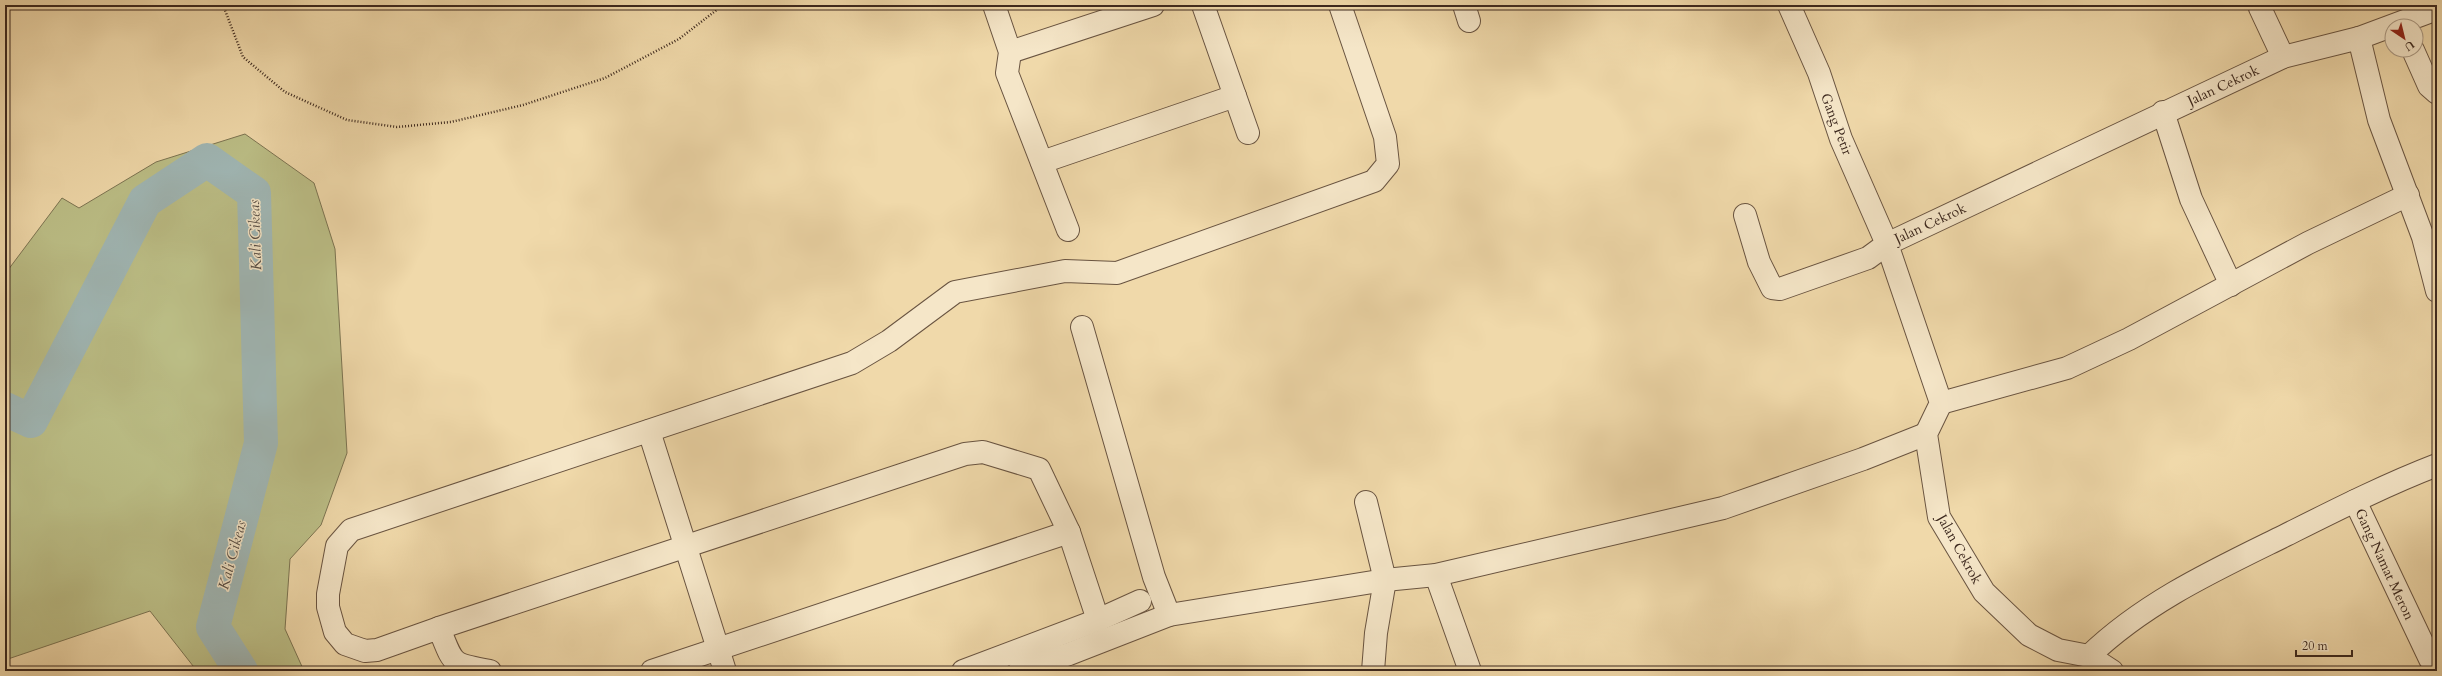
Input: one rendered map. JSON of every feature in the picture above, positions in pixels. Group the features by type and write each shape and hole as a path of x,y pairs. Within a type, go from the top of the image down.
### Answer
{"street":[{"path":"994,5 1010,52 1007,73 1068,230"},
{"path":"1010,52 1153,5"},
{"path":"1203,5 1248,134"},
{"path":"1098,620 1069,532 1039,469 982,452 965,454 439,628 377,650 365,651 345,644 335,632 328,607 328,594 337,546 351,530 852,363 889,341 955,292 1065,271 1117,272 1374,181 1388,164 1385,137 1340,5"},
{"name":"Gang Petir","path":"1789,5 1819,73 1841,139 1886,244"},
{"path":"2260,8 2282,57"},
{"name":"Jalan Cekrok","path":"2416,18 2437,9"},
{"name":"Jalan Cekrok","path":"1940,403 1886,244 2282,57 2359,38 2384,30"},
{"path":"2359,38 2378,120 2433,257 2437,291"},
{"path":"2417,58 2429,86 2437,93"},
{"path":"1042,162 1235,96"},
{"path":"2163,112 2191,199 2231,285"},
{"path":"1019,671 1069,654 1169,614 1384,580 1436,575 1723,508 1863,460 1926,434 1940,403 2068,368 2129,339 2308,243 2408,195"},
{"path":"1745,215 1759,262 1772,288 1780,289 1868,258 1886,244"},
{"path":"1082,327 1154,577 1169,614"},
{"path":"649,431 726,671"},
{"name":"Jalan Cekrok","path":"1926,434 1939,517 1984,592 2029,635 2058,650 2089,656 2112,671"},
{"path":"2089,656 2109,637 2147,608 2218,568 2355,501 2437,465"},
{"name":"Gang Namat Meron","path":"2355,501 2430,660 2437,669"},
{"path":"1366,502 1384,580 1376,633 1373,671"},
{"path":"652,671 1069,532"},
{"path":"1436,575 1470,671"},
{"path":"963,671 1098,620 1140,601"},
{"path":"439,628 451,658 460,666 490,671"}],"path":[{"path":"223,5 243,57 285,92 347,120 396,128 451,122 523,105 605,78 679,39 723,5"}],"green space":[{"path":"245,134 314,183 335,249 347,453 321,525 290,559 285,629 304,671 197,671 150,611 5,660 5,274 62,198 79,208 156,162"}],"waterway":[{"name":"Kali Cikeas","path":"5,409 31,421 145,201 207,160 254,193 261,443 213,627 241,671"}]}
